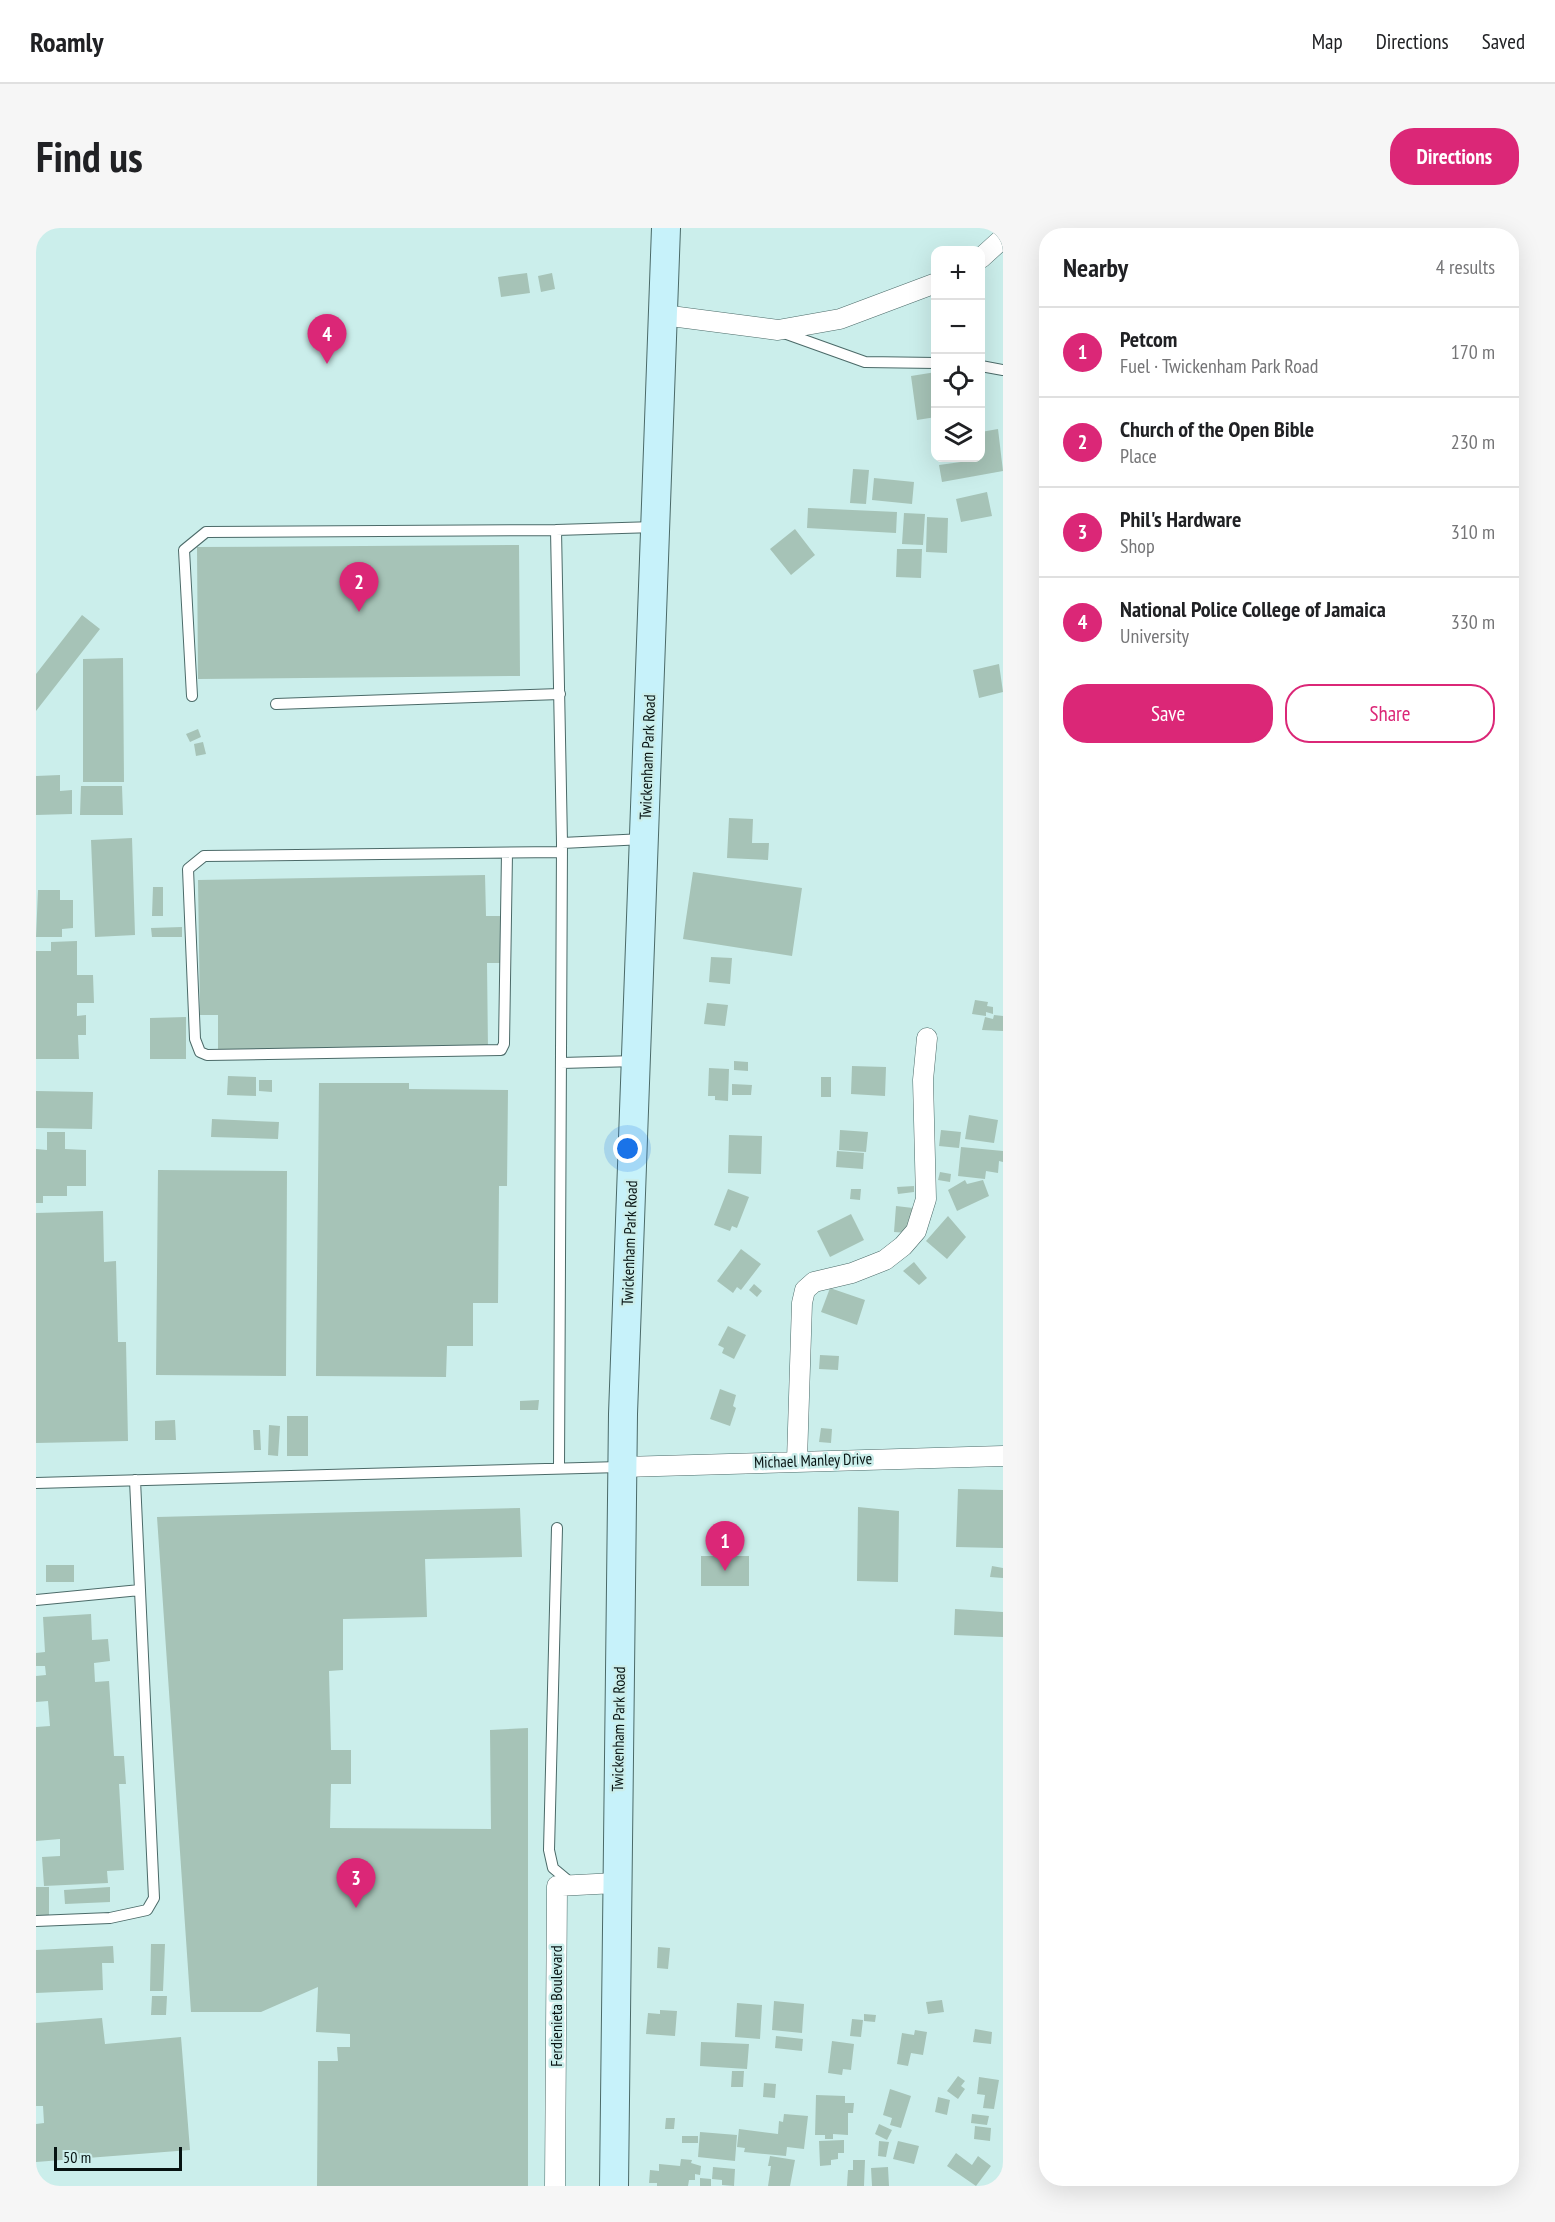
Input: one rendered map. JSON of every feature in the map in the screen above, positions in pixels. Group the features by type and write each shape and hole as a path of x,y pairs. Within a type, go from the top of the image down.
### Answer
{"main road":[{"name":"Twickenham Park Road","path":"614,2186 623,1467 666,228"}],"street":[{"path":"985,254 1003,238"},
{"path":"663,315 778,330 840,319 931,286"},
{"path":"798,1460 801,1303 805,1290 814,1282 852,1273 885,1260 916,1231 921,1217 926,1199 923,1080 927,1038"},
{"name":"Michael Manley Drive","path":"623,1467 798,1460 1003,1456"},
{"name":"Ferdienieta Boulevard","path":"555,2186 556,1887 616,1883"}],"lane":[{"path":"778,330 865,362 931,363"},
{"path":"985,367 1003,370"},
{"path":"192,696 184,550 207,532 556,530 655,527"},
{"path":"556,530 562,847 560,1468"},
{"path":"276,704 560,694"},
{"path":"507,853 504,1044 501,1050 207,1055 200,1052 195,1039 188,869 204,856 507,853 644,839"},
{"path":"561,1063 636,1061"},
{"path":"36,1483 623,1467"},
{"path":"36,1921 132,1915 147,1910 154,1898 135,1480"},
{"path":"557,1528 549,1850 553,1868 564,1880 577,1886"},
{"path":"36,1600 140,1590"}],"building":[{"path":"527,273 530,293 501,297 498,277"},
{"path":"552,273 555,289 541,292 538,276"},
{"path":"931,373 931,418 917,420 911,376"},
{"path":"998,429 1003,471 942,482 939,465 985,462 985,431"},
{"path":"853,469 869,470 866,504 850,503"},
{"path":"874,478 914,482 912,504 872,500"},
{"path":"987,492 992,516 961,522 956,499"},
{"path":"808,508 897,512 896,533 807,528"},
{"path":"904,513 925,514 923,545 902,544"},
{"path":"927,517 948,518 947,553 926,552"},
{"path":"795,529 815,555 791,575 770,549"},
{"path":"519,545 520,676 198,679 197,547"},
{"path":"897,549 922,549 921,578 896,577"},
{"path":"82,615 100,629 36,711 36,674"},
{"path":"123,658 124,782 83,782 83,659"},
{"path":"999,664 1003,692 979,698 973,670"},
{"path":"198,729 201,737 190,742 186,734"},
{"path":"203,742 206,754 196,756 194,744"},
{"path":"60,775 60,791 72,790 72,814 36,815 36,776"},
{"path":"81,786 122,786 123,815 80,815"},
{"path":"729,818 753,819 752,843 769,843 768,860 727,858"},
{"path":"132,838 135,935 95,937 91,840"},
{"path":"693,872 802,888 792,956 683,939"},
{"path":"485,875 486,916 500,916 500,963 487,963 488,1050 218,1054 218,1015 200,1015 198,880"},
{"path":"153,887 163,887 163,916 152,916"},
{"path":"38,890 60,890 60,900 73,900 73,928 62,929 62,937 36,937"},
{"path":"182,927 182,937 152,937 151,928"},
{"path":"77,941 77,975 93,975 94,1003 77,1003 77,1016 86,1015 86,1035 78,1035 79,1059 36,1059 36,951 51,951 51,942"},
{"path":"711,957 732,958 730,984 709,982"},
{"path":"975,1000 988,1002 987,1006 993,1007 993,1014 986,1012 986,1016 972,1014"},
{"path":"707,1003 728,1005 725,1026 704,1024"},
{"path":"994,1015 1003,1016 1003,1031 982,1030 985,1017 993,1019"},
{"path":"186,1017 186,1059 150,1059 150,1018"},
{"path":"734,1061 748,1062 748,1071 734,1070"},
{"path":"852,1066 886,1067 885,1096 851,1094"},
{"path":"709,1068 729,1069 728,1101 715,1100 715,1096 708,1096"},
{"path":"228,1076 256,1077 256,1096 227,1095"},
{"path":"821,1077 831,1077 831,1097 821,1097"},
{"path":"259,1080 272,1080 272,1092 259,1091"},
{"path":"319,1083 409,1083 409,1089 508,1090 507,1186 499,1186 498,1303 473,1303 473,1346 447,1346 446,1377 316,1376"},
{"path":"732,1084 752,1085 751,1095 732,1095"},
{"path":"36,1091 93,1092 92,1129 36,1128"},
{"path":"969,1115 998,1120 994,1143 965,1139"},
{"path":"212,1119 279,1122 278,1139 211,1137"},
{"path":"840,1130 868,1132 866,1152 839,1150"},
{"path":"941,1130 961,1132 959,1148 939,1146"},
{"path":"47,1132 65,1132 65,1149 86,1150 86,1186 67,1186 67,1196 43,1196 43,1203 36,1203 36,1149 47,1150"},
{"path":"729,1135 762,1136 761,1174 728,1173"},
{"path":"961,1147 1003,1151 1003,1162 999,1161 998,1173 986,1171 985,1179 958,1176"},
{"path":"837,1151 864,1153 863,1169 836,1167"},
{"path":"158,1170 287,1171 286,1376 156,1375"},
{"path":"940,1172 951,1174 950,1182 938,1180"},
{"path":"965,1180 967,1184 983,1180 989,1196 957,1211 948,1190"},
{"path":"914,1186 914,1192 898,1194 897,1187"},
{"path":"728,1189 749,1197 737,1228 732,1226 730,1231 714,1225"},
{"path":"851,1189 861,1189 860,1200 850,1199"},
{"path":"896,1206 913,1208 908,1233 894,1232"},
{"path":"103,1211 104,1262 116,1261 118,1342 126,1342 128,1441 36,1443 36,1213"},
{"path":"851,1214 864,1240 830,1257 817,1231"},
{"path":"948,1216 966,1237 947,1259 926,1241"},
{"path":"741,1249 761,1264 741,1290 737,1287 733,1293 717,1281"},
{"path":"914,1262 927,1278 919,1285 903,1271"},
{"path":"754,1284 762,1291 757,1297 749,1290"},
{"path":"830,1288 865,1300 857,1325 821,1312"},
{"path":"728,1326 746,1335 734,1359 722,1353 724,1348 718,1345"},
{"path":"820,1355 839,1356 838,1370 819,1369"},
{"path":"720,1389 736,1395 733,1406 736,1408 730,1426 710,1419"},
{"path":"539,1400 538,1410 520,1410 520,1401"},
{"path":"287,1416 308,1416 308,1456 287,1456"},
{"path":"175,1420 176,1440 155,1440 155,1421"},
{"path":"269,1425 280,1426 278,1456 268,1455"},
{"path":"821,1428 832,1429 831,1443 819,1442"},
{"path":"253,1430 260,1430 261,1450 254,1450"},
{"path":"958,1489 1003,1490 1003,1548 956,1547"},
{"path":"858,1507 899,1511 898,1582 857,1581"},
{"path":"520,1508 522,1557 425,1559 427,1617 343,1619 343,1670 329,1671 331,1750 351,1750 351,1784 331,1784 330,1828 491,1829 490,1730 528,1728 528,2186 317,2186 318,2061 338,2061 337,2047 350,2047 350,2034 316,2032 318,1987 261,2012 191,2012 157,1517"},
{"path":"701,1556 749,1556 749,1586 701,1586"},
{"path":"46,1565 74,1565 74,1582 46,1582"},
{"path":"992,1566 1003,1568 1003,1578 990,1577"},
{"path":"955,1609 1003,1612 1003,1637 954,1635"},
{"path":"91,1614 92,1640 108,1639 110,1661 94,1663 95,1682 109,1681 114,1756 124,1756 126,1784 119,1784 124,1870 107,1871 108,1883 44,1886 42,1857 60,1856 60,1839 36,1841 36,1727 50,1726 48,1701 36,1702 36,1676 46,1675 45,1666 36,1666 36,1653 45,1652 43,1617"},
{"path":"36,1887 49,1887 49,1919 36,1920"},
{"path":"110,1887 110,1902 65,1904 64,1890"},
{"path":"151,1944 165,1944 163,1991 150,1991"},
{"path":"113,1946 114,1963 102,1963 103,1990 36,1993 36,1950"},
{"path":"658,1947 670,1948 668,1969 657,1968"},
{"path":"152,1996 167,1996 166,2015 151,2015"},
{"path":"942,2000 944,2012 928,2014 926,2002"},
{"path":"774,2001 804,2004 802,2033 772,2030"},
{"path":"737,2003 762,2005 760,2039 735,2037"},
{"path":"660,2010 677,2011 675,2036 646,2034 648,2013 660,2014"},
{"path":"864,2014 876,2015 875,2022 864,2021"},
{"path":"102,2018 105,2044 181,2037 190,2150 36,2162 36,2124 44,2123 43,2106 36,2106 36,2023"},
{"path":"852,2019 863,2020 861,2037 850,2036"},
{"path":"975,2029 992,2032 991,2044 973,2042"},
{"path":"915,2030 927,2032 923,2055 911,2053 908,2066 897,2064 902,2033 914,2035"},
{"path":"776,2036 803,2039 802,2051 775,2048"},
{"path":"832,2041 854,2044 851,2070 843,2069 842,2075 828,2073"},
{"path":"701,2042 749,2044 747,2069 700,2066"},
{"path":"732,2071 744,2071 743,2087 731,2087"},
{"path":"958,2076 965,2081 961,2086 965,2089 958,2099 947,2091"},
{"path":"979,2077 999,2080 994,2109 983,2108 985,2095 977,2094"},
{"path":"764,2083 776,2084 775,2098 763,2097"},
{"path":"890,2089 911,2096 901,2128 890,2125 892,2118 883,2115"},
{"path":"816,2095 845,2096 845,2103 854,2103 853,2113 848,2113 848,2135 833,2134 833,2139 825,2139 825,2135 815,2135"},
{"path":"938,2097 950,2100 947,2115 935,2112"},
{"path":"784,2114 808,2116 804,2149 787,2147 786,2156 744,2152 745,2148 737,2147 739,2129 778,2134 779,2121 783,2122"},
{"path":"972,2114 989,2116 987,2125 971,2123"},
{"path":"666,2118 675,2118 674,2129 665,2129"},
{"path":"879,2124 892,2130 887,2140 875,2134"},
{"path":"975,2126 991,2128 990,2141 974,2139"},
{"path":"700,2132 737,2135 735,2161 698,2157"},
{"path":"682,2136 698,2136 698,2143 682,2143"},
{"path":"844,2140 844,2153 838,2153 838,2159 831,2160 831,2165 820,2166 819,2141"},
{"path":"879,2141 889,2142 886,2157 878,2156"},
{"path":"898,2141 919,2146 914,2164 893,2159"},
{"path":"956,2153 972,2165 978,2156 991,2166 976,2186 947,2166"},
{"path":"770,2156 795,2160 790,2186 768,2186"},
{"path":"681,2159 692,2160 691,2163 701,2166 700,2175 695,2174 695,2180 689,2180 688,2186 657,2186 657,2183 649,2183 650,2170 659,2171 659,2164 680,2166"},
{"path":"853,2160 865,2160 864,2186 847,2186 848,2170 853,2170"},
{"path":"713,2167 735,2169 734,2186 722,2185 722,2180 712,2179"},
{"path":"888,2167 889,2186 872,2186 871,2168"},
{"path":"700,2178 711,2179 711,2186 700,2186"}],"place":[{"name":"National Police College of Jamaica","path":"327,364"},
{"name":"Church of the Open Bible","path":"359,612"},
{"name":"Petcom","path":"725,1571"},
{"name":"Phil's Hardware","path":"356,1908"}]}
